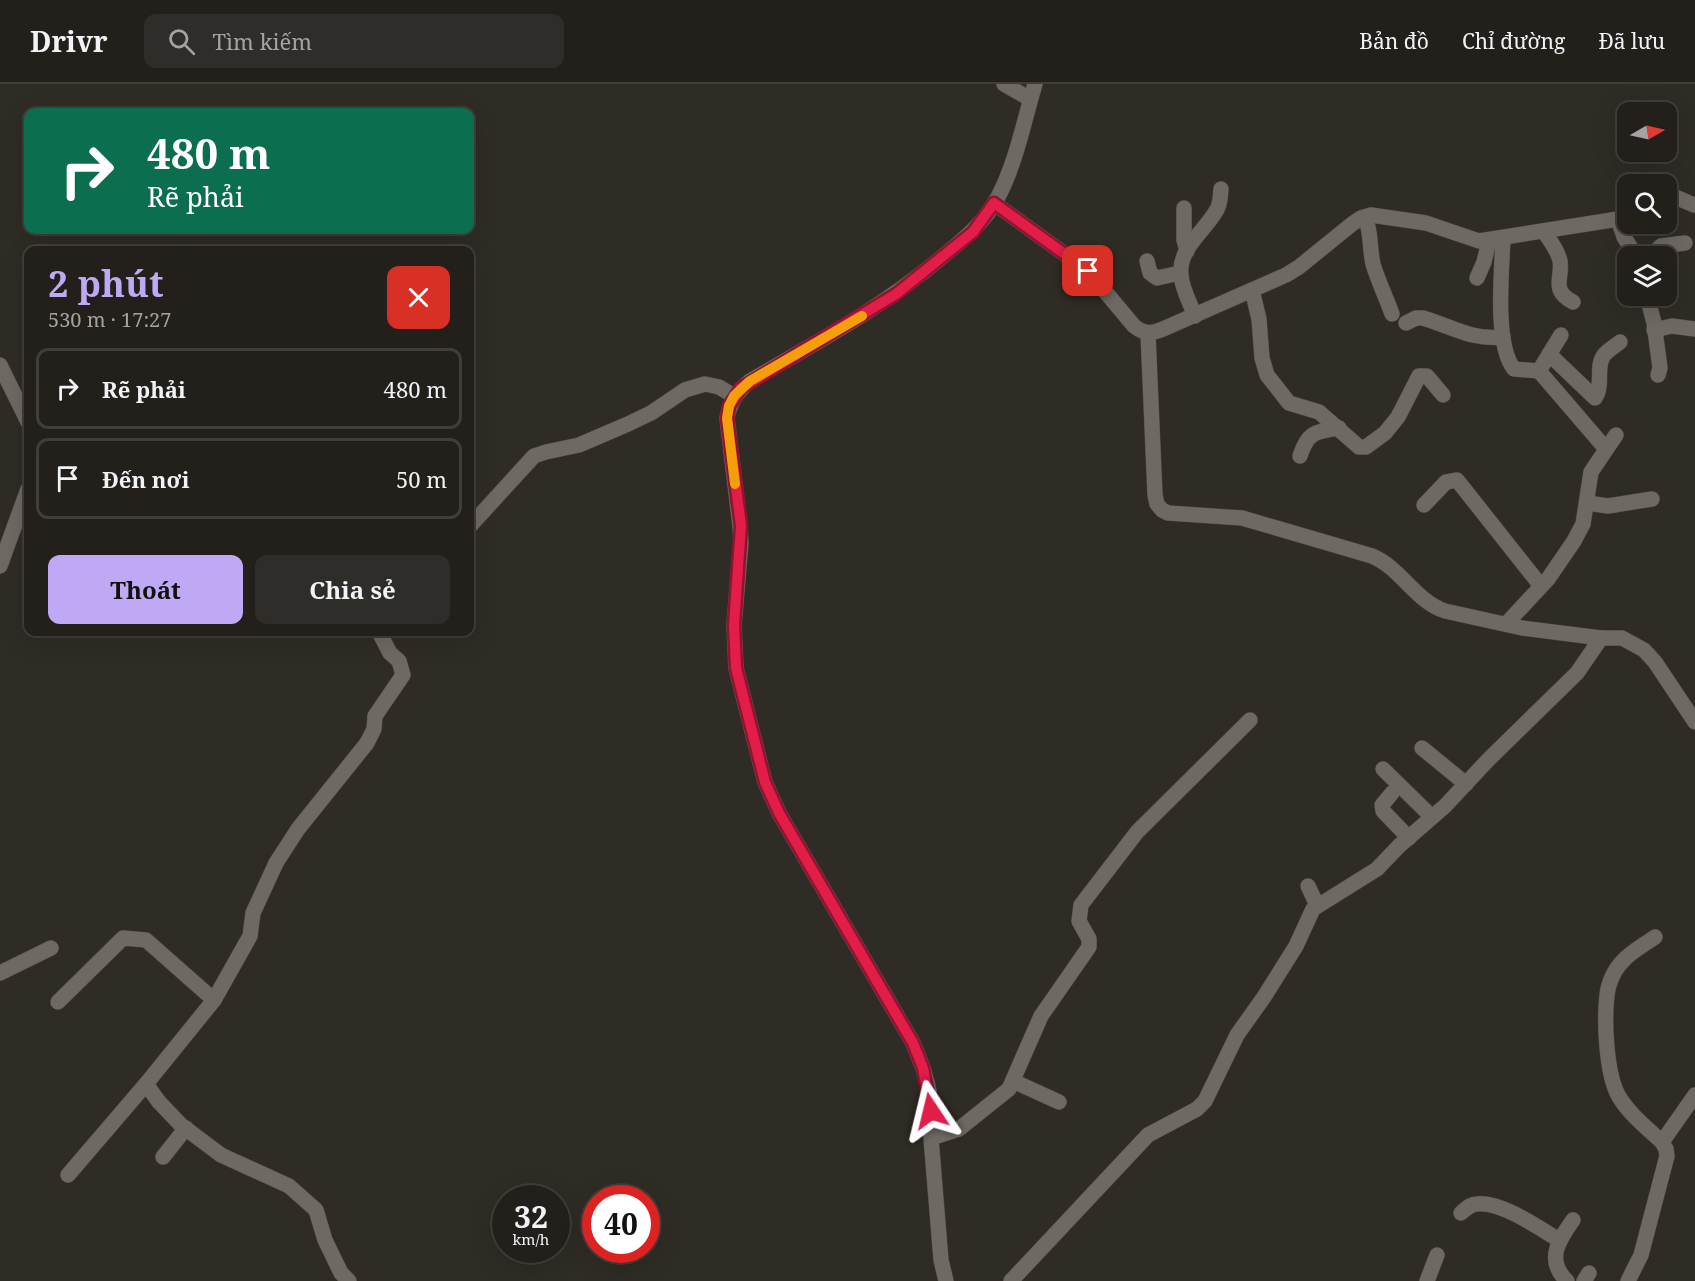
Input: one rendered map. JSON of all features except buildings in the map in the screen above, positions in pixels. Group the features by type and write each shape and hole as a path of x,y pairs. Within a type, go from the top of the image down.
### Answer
{"street":[{"path":"946,1281 941,1260 929,1090 923,1068 913,1043 779,813 765,782 756,748 736,668 734,647 741,526 727,418 734,396 750,381 882,304 973,232 994,203 1007,176 1033,91 1004,84"},
{"path":"1195,316 1180,273 1187,251 1220,205 1221,189"},
{"path":"1677,198 1694,205"},
{"path":"994,203 1088,271 1134,326 1148,334"},
{"path":"1184,208 1184,240 1187,251"},
{"path":"1148,334 1195,316 1293,271 1352,224 1365,217 1378,215 1426,223 1470,240 1496,239 1617,218"},
{"path":"1365,217 1370,230 1370,250 1374,266 1392,314"},
{"path":"1544,231 1559,258 1560,290 1565,298 1573,302"},
{"path":"1478,278 1496,239"},
{"path":"1496,239 1500,324 1509,363 1514,369 1539,371 1606,449"},
{"path":"1661,246 1685,243"},
{"path":"1147,261 1150,273 1157,278 1180,273"},
{"path":"1252,290 1259,319 1262,358 1267,375 1289,403 1319,412 1359,447 1364,447 1385,433 1398,417 1416,380 1422,375 1426,376 1443,395"},
{"path":"1649,306 1660,368 1658,375"},
{"path":"1406,323 1416,318 1423,318 1484,339 1503,338"},
{"path":"1654,330 1672,326 1695,329"},
{"path":"1148,334 1155,495 1157,504 1162,510 1175,514 1242,518 1372,556 1388,564 1434,607 1506,624 1600,638 1622,638 1644,650 1655,662 1695,722"},
{"path":"1539,371 1561,335"},
{"path":"1578,417 1595,398 1600,388 1603,356 1620,342"},
{"path":"1549,354 1595,398"},
{"path":"0,365 24,414"},
{"path":"474,522 534,456 579,445 651,413 685,390 705,384 719,387 734,396"},
{"path":"1300,456 1305,443 1312,434 1340,428"},
{"path":"1506,624 1541,586 1574,541 1583,524 1591,472 1616,435"},
{"path":"1424,505 1446,482 1457,480 1541,586"},
{"path":"1587,503 1608,506 1652,499"},
{"path":"0,566 24,500"},
{"path":"68,1175 214,1000 250,936 253,913 276,863 298,829 367,743 374,729 375,716 404,675 399,661 390,653 381,636"},
{"path":"1011,1281 1148,1135 1197,1109 1205,1101 1237,1035 1296,946 1310,914 1317,905 1377,869 1432,818 1577,673 1600,638"},
{"path":"931,1138 959,1129 1002,1096 1013,1081 1041,1016 1089,947 1089,939 1079,921 1081,905 1137,832 1251,720"},
{"path":"1422,747 1466,784"},
{"path":"1383,769 1432,818"},
{"path":"1392,793 1382,805 1383,811 1409,838"},
{"path":"1308,886 1317,905"},
{"path":"1628,1281 1641,1255 1667,1156 1662,1142 1627,1108 1612,1078 1608,1058 1607,996 1609,984 1622,962 1655,937"},
{"path":"58,1002 123,938 146,940 214,1000"},
{"path":"0,973 51,948"},
{"path":"1013,1081 1059,1102"},
{"path":"146,1084 159,1102 186,1128 221,1155 289,1186 316,1210 324,1240 341,1273 349,1281"},
{"path":"1662,1142 1695,1095"},
{"path":"163,1157 186,1128"},
{"path":"1461,1213 1476,1203 1488,1204 1526,1221 1559,1240"},
{"path":"1567,1281 1556,1263 1555,1251 1559,1240 1573,1220"},
{"path":"1426,1281 1437,1255"}],"slow traffic":[{"path":"735,484 727,431 729,406 734,396 750,381 862,316"}],"route":[{"path":"931,1111 929,1090 913,1043 779,813 765,782 736,668 734,625 741,526 727,431 729,406 734,396 750,381 882,304 919,277 973,232 994,203 1088,271"}]}
